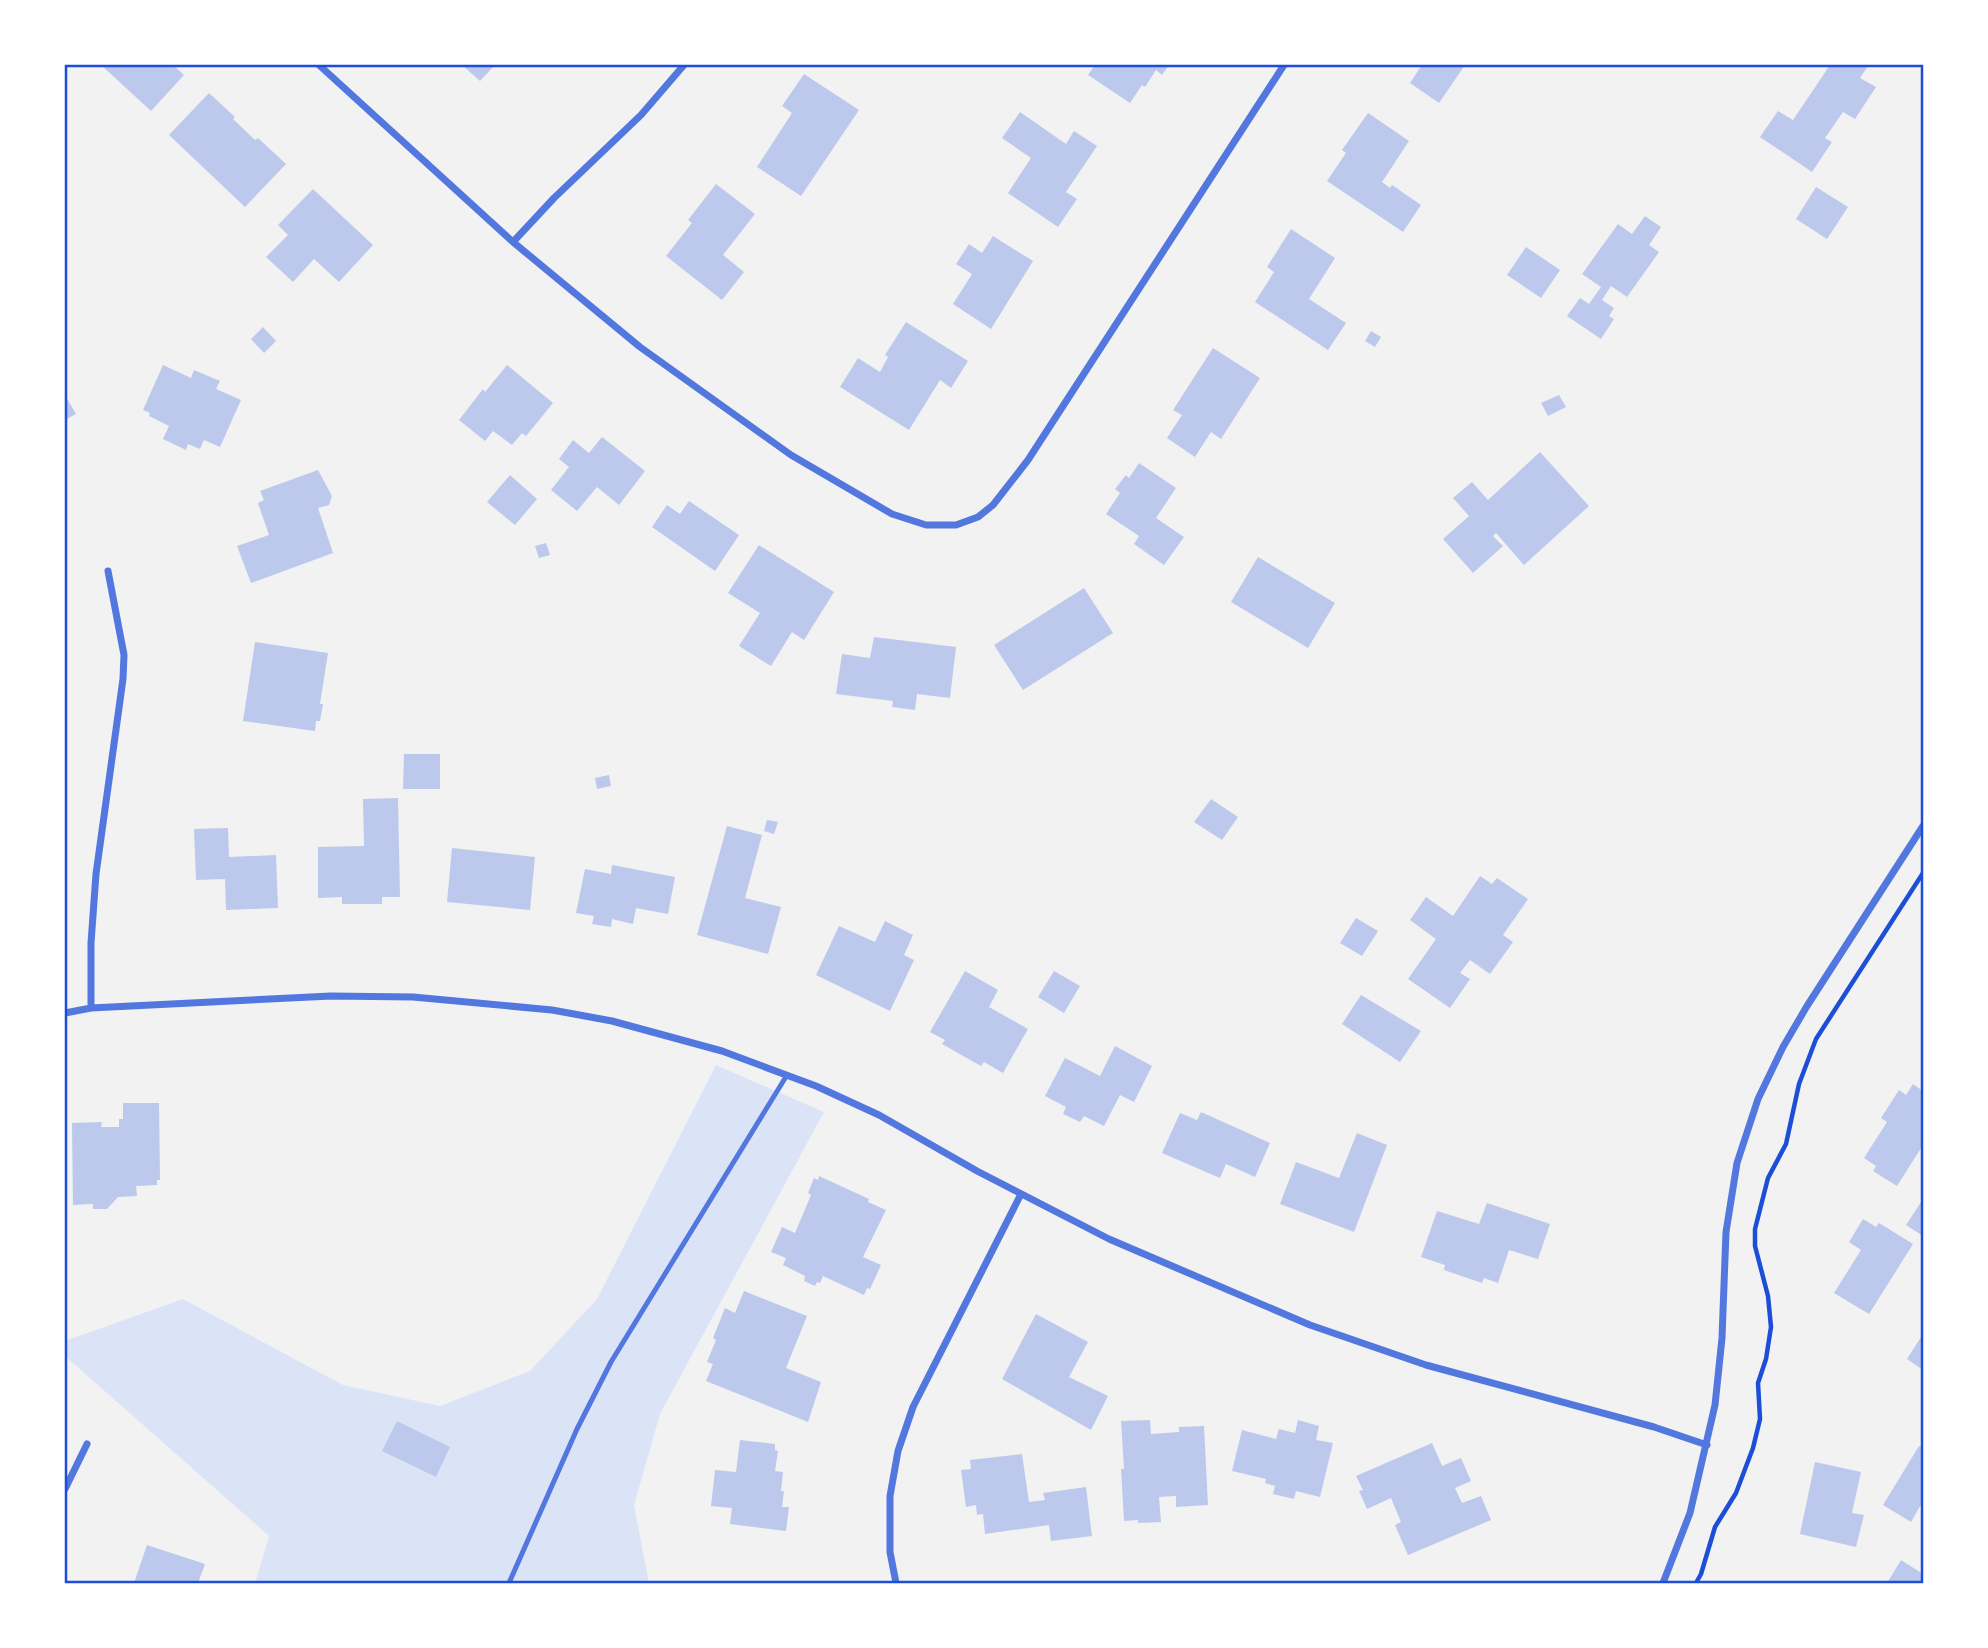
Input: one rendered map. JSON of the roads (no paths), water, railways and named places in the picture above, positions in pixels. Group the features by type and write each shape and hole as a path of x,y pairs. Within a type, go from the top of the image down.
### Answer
{"street":[{"path":"319,65 513,242 640,346 791,455 892,514 926,525 956,525 978,517 993,505 1028,460 1284,65"},
{"path":"513,242 554,198 641,115 684,65"},
{"path":"91,1008 91,943 96,874 124,655 108,571"},
{"path":"1663,1583 1690,1513 1715,1405 1722,1338 1726,1232 1737,1163 1758,1099 1783,1047 1807,1006 1923,827"},
{"path":"65,1013 91,1008 331,996 413,997 552,1010 612,1021 722,1051 816,1086 879,1115 1021,1194 1109,1239 1310,1325 1426,1365 1654,1427 1707,1445"},
{"path":"896,1583 890,1552 890,1496 898,1451 913,1407 1021,1194"},
{"path":"65,1489 87,1444"}],"lane":[{"path":"509,1583 577,1429 611,1362 787,1075"}]}
